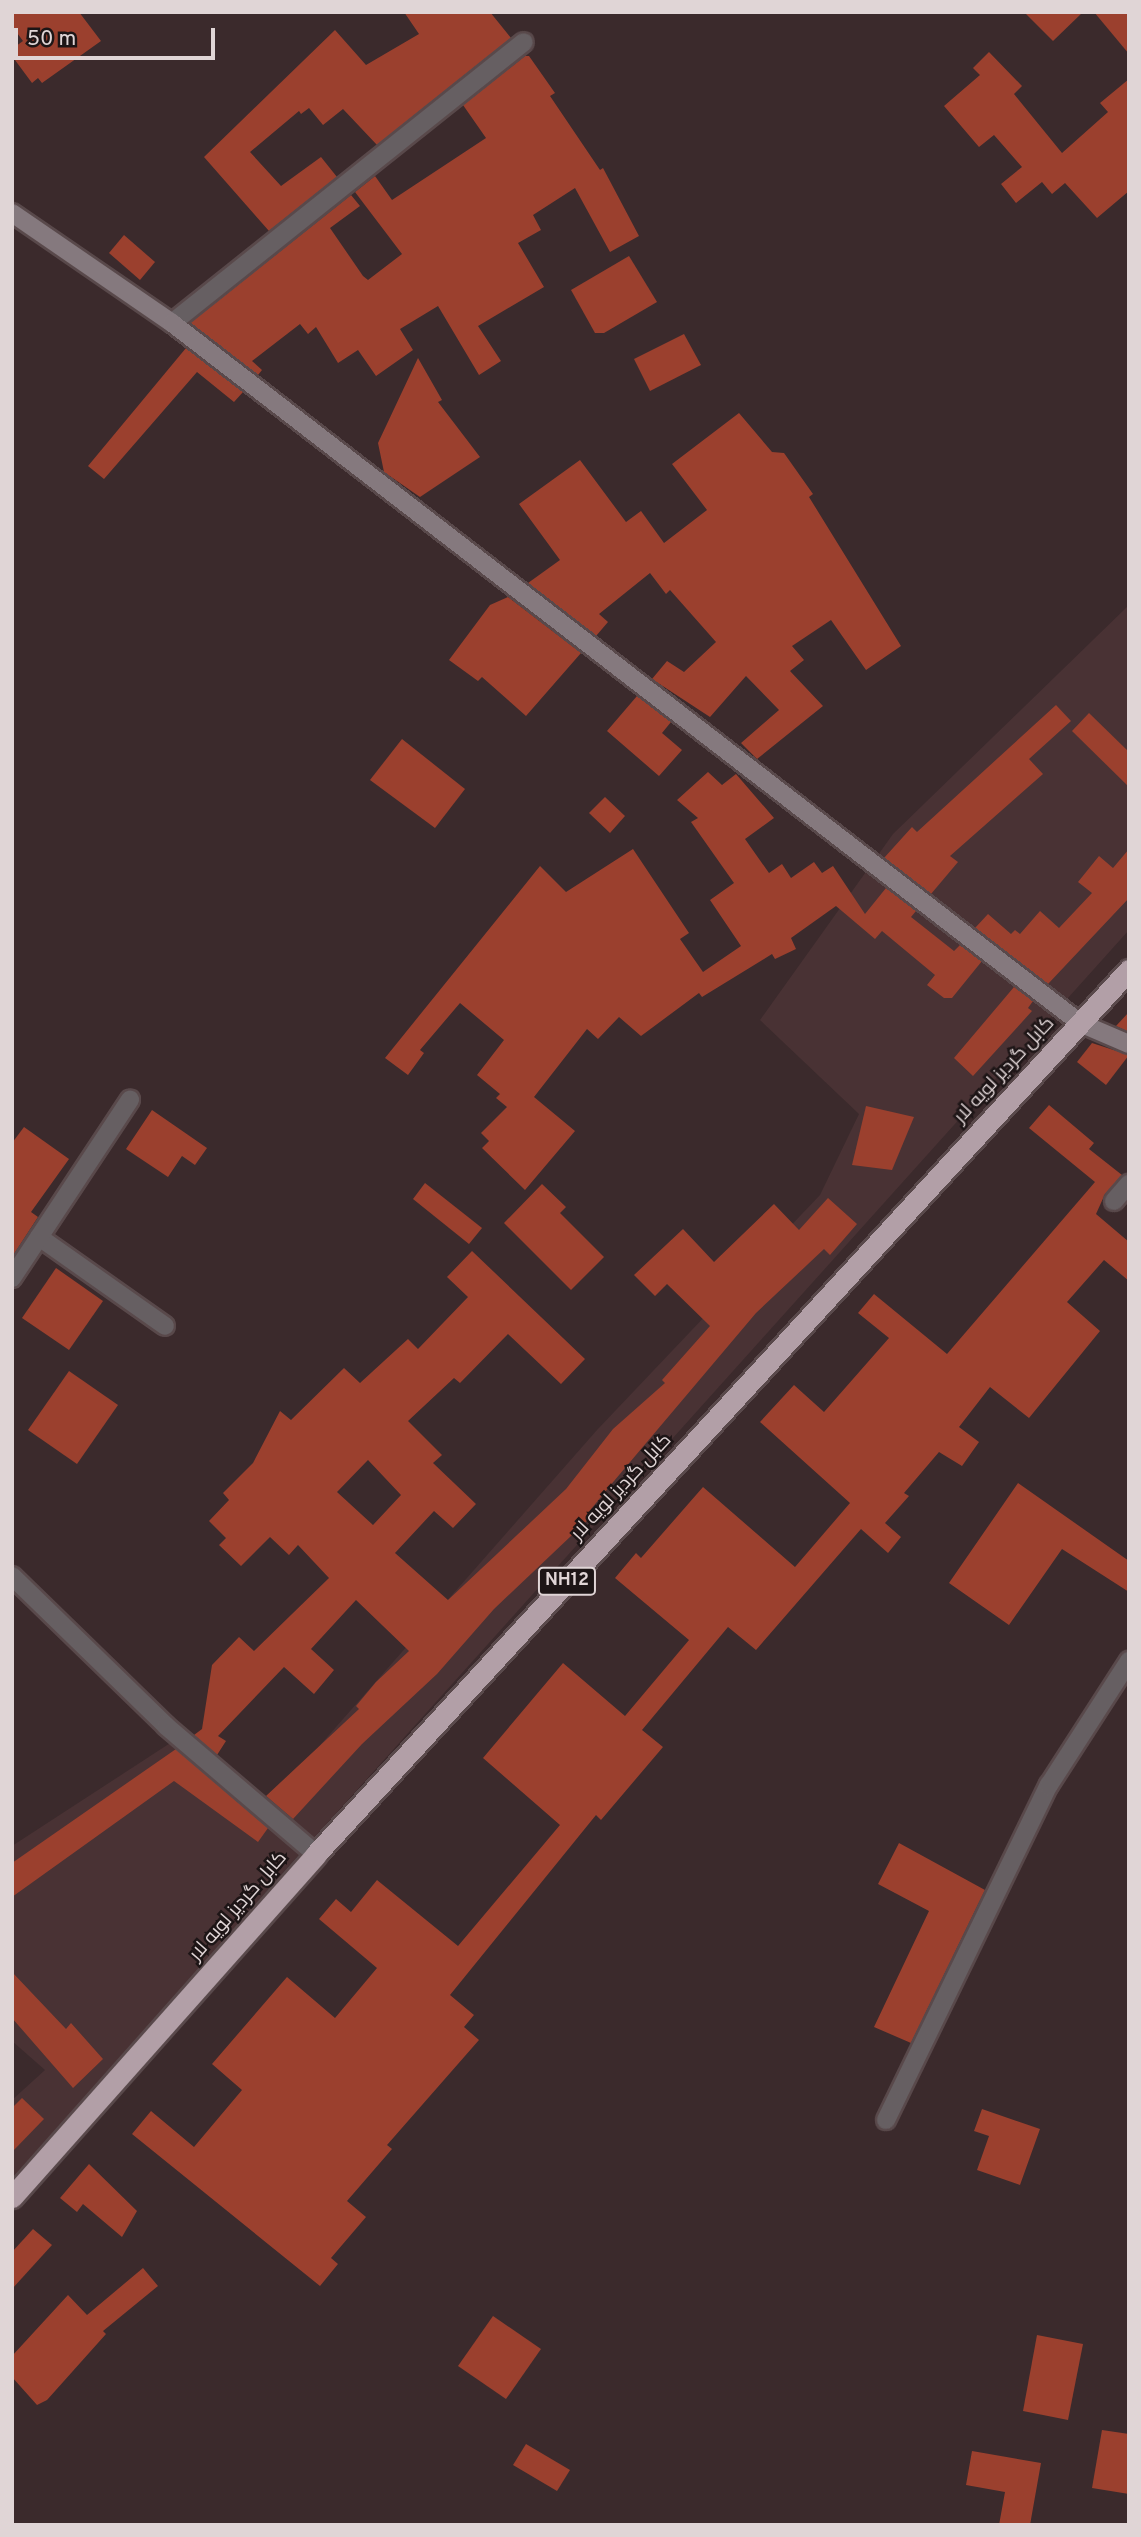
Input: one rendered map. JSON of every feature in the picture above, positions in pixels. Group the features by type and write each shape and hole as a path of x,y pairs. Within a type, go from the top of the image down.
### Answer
{"highway":[{"name":"کابل گردیز لویه لار","path":"12,2197 316,1854 1129,970"}],"street":[{"path":"172,323 524,42"},
{"path":"12,213 172,323 1080,1023 1129,1044"},
{"path":"12,1278 130,1100"},
{"path":"1114,1201 1129,1184"},
{"path":"40,1237 165,1326"},
{"path":"12,1576 166,1726 316,1854"},
{"path":"886,2120 1049,1785 1129,1661"}],"shaded area":[{"path":"1129,605 1129,930 278,1878 12,2188 12,2100 45,2070 12,2041 12,1846 181,1736 271,1801 597,1430 820,1195 859,1114 760,1020 893,834"}],"building":[{"path":"12,12 79,12 101,41 42,83 38,78 32,83 12,56 12,49 23,41 12,26"},
{"path":"404,12 490,12 511,38 377,145 343,109 323,125 309,108 301,114 299,111 250,152 281,186 321,157 337,177 269,231 204,157 335,30 366,65 419,34"},
{"path":"1024,12 1083,12 1053,41"},
{"path":"1094,12 1129,12 1129,54"},
{"path":"989,52 1022,86 1014,94 1062,153 1108,112 1100,103 1129,79 1129,191 1097,218 1065,183 1052,194 1042,182 1016,203 1001,184 1022,167 994,135 979,147 944,106 980,75 973,68"},
{"path":"525,56 529,56 555,93 550,96 600,170 603,168 639,236 610,252 575,188 533,215 541,230 518,243 544,287 478,326 501,361 479,375 438,306 400,329 413,350 376,376 358,350 338,363 316,327 308,334 300,324 252,361 262,370 258,375 190,323 351,195 360,206 330,228 363,276 368,280 402,254 355,192 375,176 392,200 486,138 463,105"},
{"path":"124,235 155,262 140,280 109,253"},
{"path":"629,256 657,302 604,333 595,333 571,290"},
{"path":"684,334 701,365 650,391 634,359"},
{"path":"186,348 243,392 234,402 197,372 104,479 88,466"},
{"path":"418,358 442,400 438,402 480,457 420,497 384,472 378,443"},
{"path":"739,413 772,452 784,453 813,494 809,497 901,646 866,670 831,620 792,646 804,660 790,671 823,706 757,759 741,743 779,710 746,676 710,717 652,679 667,661 684,672 716,642 670,590 666,594 650,573 599,614 608,622 596,636 528,583 560,560 519,504 580,460 626,522 641,511 664,543 707,510 672,464"},
{"path":"508,597 581,653 526,716 482,677 478,681 449,660 490,605"},
{"path":"637,696 671,722 662,733 682,750 659,776 607,731"},
{"path":"1056,705 1071,721 1029,759 1043,774 950,856 958,862 931,894 884,858 912,827 917,832"},
{"path":"1089,713 1129,752 1129,787 1072,731"},
{"path":"402,739 465,789 435,828 370,780"},
{"path":"708,772 722,785 736,774 774,818 745,839 769,873 782,864 791,878 814,862 822,873 833,866 865,914 886,888 916,911 911,917 954,951 960,945 982,961 952,998 944,998 927,985 935,975 882,931 875,939 836,906 791,938 796,949 775,959 772,954 702,997 699,993 641,1036 619,1017 598,1039 587,1029 534,1097 575,1131 525,1190 482,1148 489,1141 481,1133 507,1107 496,1098 500,1094 477,1075 504,1040 460,1003 420,1050 424,1053 408,1075 385,1058 540,866 566,892 633,849 689,933 680,939 703,972 741,946 710,900 734,883 691,822 698,818 677,800"},
{"path":"605,797 625,816 610,833 589,813"},
{"path":"1129,849 1129,898 1048,984 975,928 988,914 1011,934 1015,930 1020,934 1040,911 1059,928 1092,893 1078,882 1099,856 1113,868"},
{"path":"1014,987 1033,1001 1028,1008 1032,1011 973,1076 954,1058"},
{"path":"1129,1012 1129,1032 1116,1026"},
{"path":"1092,1043 1129,1055 1106,1085 1077,1062"},
{"path":"1049,1105 1094,1143 1089,1149 1122,1175 1105,1194 1096,1214 1129,1242 1129,1281 1104,1260 1067,1302 1100,1331 1029,1418 990,1387 959,1427 979,1442 962,1466 939,1452 904,1493 909,1496 885,1523 901,1537 888,1553 861,1529 756,1650 728,1627 642,1730 663,1747 601,1820 596,1815 450,1995 474,2015 464,2027 479,2040 387,2145 392,2149 347,2201 366,2217 331,2258 338,2264 320,2286 132,2134 151,2111 194,2147 242,2090 212,2064 287,1977 335,2018 377,1968 319,1919 336,1899 351,1912 377,1880 458,1946 560,1825 483,1758 563,1663 625,1716 689,1640 615,1578 636,1553 641,1558 703,1487 795,1567 850,1503 760,1422 794,1385 824,1412 889,1338 858,1313 874,1294 947,1354 1095,1182 1029,1128"},
{"path":"866,1106 914,1117 892,1170 852,1165"},
{"path":"152,1110 207,1148 195,1165 182,1156 168,1177 126,1149"},
{"path":"24,1127 69,1159 31,1212 38,1217 12,1257 12,1143"},
{"path":"425,1183 482,1228 469,1244 413,1199"},
{"path":"542,1184 566,1207 560,1213 604,1257 571,1290 504,1223"},
{"path":"828,1198 857,1224 830,1255 824,1249 756,1313 587,1514 590,1518 494,1609 437,1674 362,1744 293,1819 266,1796 359,1709 356,1706 376,1682 409,1651 356,1600 311,1649 334,1670 314,1694 284,1667 218,1736 226,1741 217,1755 194,1735 202,1729 212,1665 239,1637 254,1651 329,1578 298,1545 289,1555 270,1537 241,1566 219,1545 226,1538 209,1521 229,1500 223,1493 253,1463 280,1411 291,1420 344,1368 360,1383 408,1339 418,1349 468,1297 447,1277 472,1251 585,1359 561,1384 508,1334 460,1383 454,1378 408,1421 442,1455 433,1463 476,1504 453,1528 434,1511 395,1553 448,1600 566,1489 613,1429 665,1383 662,1380 710,1326 667,1284 655,1296 634,1275 683,1229 714,1262 774,1204 799,1230","holes":["368,1460 401,1495 373,1525 337,1492"]},
{"path":"56,1268 103,1301 69,1350 22,1318"},
{"path":"69,1371 118,1405 77,1464 28,1430"},
{"path":"1018,1483 1129,1561 1129,1592 1062,1549 1009,1625 949,1583"},
{"path":"176,1749 268,1828 258,1842 174,1781 12,1897 12,1863"},
{"path":"899,1843 985,1890 911,2043 874,2027 929,1911 878,1884"},
{"path":"12,1972 66,2029 71,2023 103,2059 73,2088 12,2018"},
{"path":"22,2098 44,2119 12,2152 12,2108"},
{"path":"982,2109 1040,2129 1020,2185 977,2170 989,2136 974,2131"},
{"path":"89,2164 137,2211 122,2237 83,2204 77,2212 60,2198"},
{"path":"33,2229 52,2245 12,2289 12,2252"},
{"path":"143,2268 158,2286 103,2331 106,2334 47,2400 37,2405 12,2377 12,2356 68,2295 87,2315"},
{"path":"493,2316 541,2349 506,2399 458,2366"},
{"path":"1037,2335 1083,2344 1068,2420 1023,2411"},
{"path":"1102,2430 1129,2434 1129,2494 1092,2488"},
{"path":"526,2444 570,2470 557,2491 513,2465"},
{"path":"972,2451 1041,2463 1030,2525 999,2525 1005,2492 966,2485"}]}
